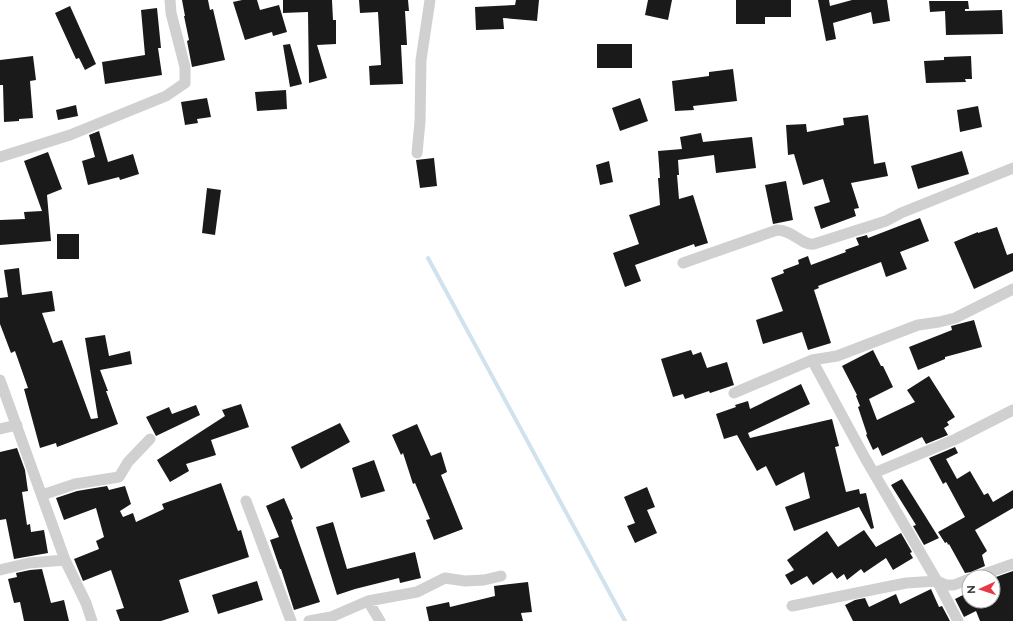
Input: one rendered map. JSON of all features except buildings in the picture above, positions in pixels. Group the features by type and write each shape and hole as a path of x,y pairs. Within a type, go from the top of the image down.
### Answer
{"street":[{"path":"0,157 70,135 166,96 185,83 185,67 171,14 170,0"},
{"path":"417,152 420,122 421,60 430,0"},
{"path":"682,263 777,230 784,230 807,244 814,244 886,221 901,213 1013,168"},
{"path":"734,393 812,360 837,356 918,325 955,318 1013,289"},
{"path":"812,360 874,473 937,581 958,621"},
{"path":"0,380 65,560 86,603 92,621"},
{"path":"874,473 956,439 1013,410"},
{"path":"0,429 17,425"},
{"path":"42,495 75,484 119,477 128,462 150,439"},
{"path":"246,501 292,621"},
{"path":"0,570 29,563 65,560"},
{"path":"999,569 1013,564"},
{"path":"309,621 331,617 368,601 417,592 445,578 465,581 484,580 501,576"},
{"path":"792,606 906,584 937,581 946,585 961,582"},
{"path":"368,601 380,621"}],"waterway":[{"path":"428,258 625,621"}]}
